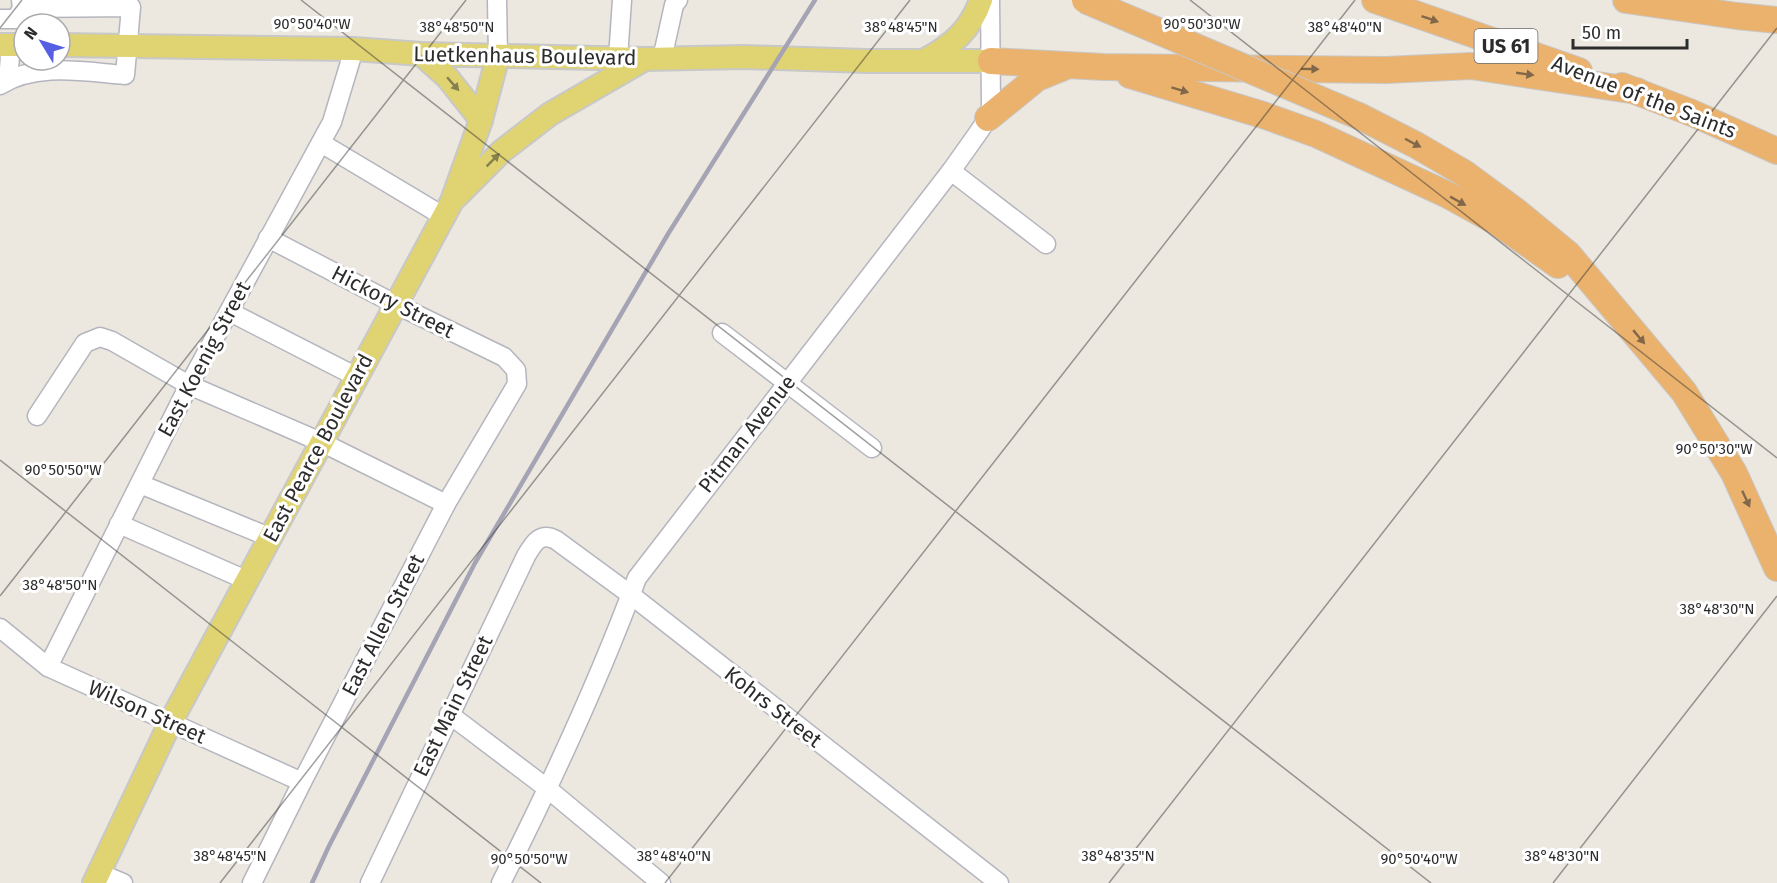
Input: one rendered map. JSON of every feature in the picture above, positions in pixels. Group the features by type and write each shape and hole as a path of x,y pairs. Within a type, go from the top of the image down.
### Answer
{"highway":[{"path":"1085,0 1361,117 1416,144 1464,173 1517,212 1568,254 1684,392 1734,473 1777,568"},
{"name":"Avenue of the Saints","path":"1375,0 1637,91 1777,151"},
{"path":"1626,0 1777,20"},
{"path":"991,61 1104,67 1386,69 1472,66 1637,91"},
{"path":"988,118 1036,78 1068,65"},
{"path":"1104,67 1263,115 1316,134 1448,195 1497,222 1616,309"}],"main road":[{"path":"924,61 950,45 961,35 976,13 981,0"},
{"name":"Luetkenhaus Boulevard","path":"72,45 354,49 421,54 654,59 744,57 991,61"},
{"path":"421,54 447,77 481,120"},
{"name":"East Pearce Boulevard","path":"97,878 170,723 448,208 481,120 498,56"},
{"path":"448,208 502,151 550,114 654,59"}],"street":[{"name":"East Pearce Boulevard","path":"497,0 498,56"},
{"path":"618,58 622,0"},
{"path":"654,59 674,5 678,0"},
{"name":"Pitman Avenue","path":"501,883 548,789 626,611 637,578 951,171 988,118 991,106 990,0"},
{"path":"0,19 16,19 21,4 41,12"},
{"path":"4,82 30,73 65,70 125,75 130,7 72,14"},
{"path":"4,82 12,45"},
{"name":"East Koenig Street","path":"48,668 189,385 332,122 354,49"},
{"path":"321,143 448,208"},
{"path":"951,171 1046,244"},
{"name":"Hickory Street","path":"268,238 504,357 516,370"},
{"path":"230,312 357,377"},
{"path":"722,333 873,448"},
{"path":"37,416 85,343 100,337 112,341 189,385 321,442 446,504"},
{"name":"East Allen Street","path":"252,883 446,504 517,384 516,370"},
{"path":"140,484 269,537"},
{"path":"119,524 246,580"},
{"name":"Kohrs Street","path":"545,537 556,540 631,596 999,883"},
{"name":"East Main Street","path":"370,883 526,556 539,538 545,537"},
{"name":"Wilson Street","path":"0,628 48,668 302,782"},
{"path":"449,714 548,789 661,883"},
{"path":"97,878 123,883"}],"railway":[{"path":"312,883 475,563 668,234 815,0"}]}
